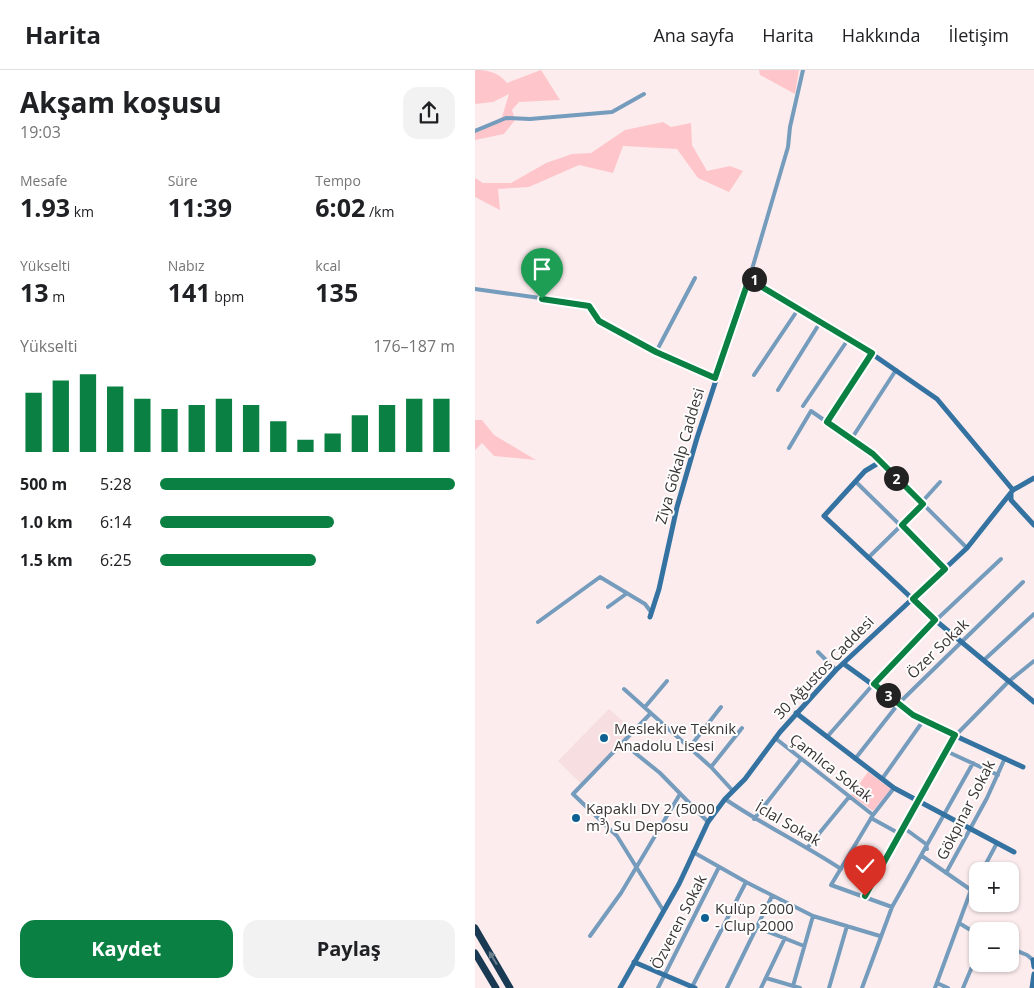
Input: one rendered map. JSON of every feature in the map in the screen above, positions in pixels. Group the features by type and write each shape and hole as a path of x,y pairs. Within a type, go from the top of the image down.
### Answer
{"highway":[{"path":"475,928 510,988"},
{"path":"475,953 496,988"}],"street":[{"path":"803,70 790,126 788,147 750,276 762,287 872,353 937,399 1012,492 1011,500 1034,525"},
{"path":"475,131 506,118 530,119 612,112 644,94"},
{"name":"Ziya Gökalp Caddesi","path":"651,614 659,589 677,507 715,378 750,276"},
{"path":"656,352 695,278"},
{"path":"475,289 589,306 599,321 656,352 715,378"},
{"path":"754,375 799,308"},
{"path":"778,390 821,321"},
{"path":"803,406 849,338"},
{"path":"827,422 872,353"},
{"path":"852,438 896,370"},
{"path":"789,448 811,411 873,454 967,548"},
{"path":"880,462 865,470 824,516 935,620 1034,702"},
{"path":"1012,492 1034,478"},
{"path":"856,482 945,569"},
{"path":"868,558 902,525 940,482"},
{"name":"30 Ağustos Caddesi","path":"620,988 679,884 708,822 725,799 745,779 796,713 836,670 967,548 1012,492"},
{"path":"827,737 935,620 1001,559"},
{"path":"538,622 600,577 645,604 651,614"},
{"name":"Özer Sokak","path":"855,759 899,703 1023,582"},
{"path":"608,607 626,594"},
{"path":"984,660 1034,614"},
{"path":"819,652 836,670"},
{"path":"865,896 955,735 1008,682 1034,661"},
{"path":"844,664 923,721 1023,766"},
{"path":"645,707 667,682"},
{"path":"624,689 711,767 733,791"},
{"path":"689,748 721,707"},
{"path":"651,713 624,744 573,794 617,836 663,910"},
{"path":"796,713 894,788 918,802 946,814 1014,852"},
{"path":"882,779 923,721"},
{"path":"711,767 742,728"},
{"name":"Çamlıca Sokak","path":"775,738 872,816 900,834"},
{"path":"624,744 641,756 708,822"},
{"path":"946,751 998,775"},
{"name":"Gökpınar Sokak","path":"946,873 971,829 1005,758"},
{"path":"754,819 801,759"},
{"path":"863,988 880,936 892,907 927,849 973,763"},
{"path":"892,907 831,885 872,816 894,788"},
{"path":"590,936 637,866 680,794"},
{"path":"808,847 849,797"},
{"name":"İclal Sokak","path":"725,799 754,819 808,847 841,869"},
{"path":"904,828 923,841 927,849"},
{"path":"987,862 997,843"},
{"path":"693,852 772,896 813,916 880,936"},
{"path":"922,856 969,889"},
{"name":"Özveren Sokak","path":"658,988 719,867"},
{"path":"634,962 691,987 746,882"},
{"path":"727,988 772,896"},
{"path":"948,988 936,986 969,896"},
{"path":"793,986 813,916"},
{"path":"959,923 969,929"},
{"path":"829,988 847,926"},
{"path":"756,927 804,946"},
{"path":"761,988 785,938"},
{"path":"1019,952 1033,960 1034,967"},
{"path":"963,988 970,972"},
{"path":"1033,987 1034,974"},
{"path":"766,978 800,988"}],"shaded area":[{"path":"475,70 493,72 507,83 541,70 560,100 519,102 512,110 515,120 504,134 475,140 475,132 502,117 509,94 493,102 475,104"},
{"path":"759,70 799,70 795,94 760,75"},
{"path":"663,122 671,127 691,123 692,145 707,171 730,166 743,171 729,192 698,178 677,149 623,146 613,173 579,165 529,187 498,189 500,210 475,197 475,178 483,183 511,183 546,163 572,154 591,153 625,130"},
{"path":"475,420 482,420 494,435 536,460 494,456 482,443 475,450"},
{"name":"Mesleki ve Teknik Anadolu Lisesi","path":"609,709 634,731 581,784 558,761"},
{"path":"868,772 891,789 873,811 851,795"}],"place":[{"name":"Mesleki ve Teknik Anadolu Lisesi","path":"604,738"},
{"name":"Kapaklı DY 2 (5000 m³) Su Deposu","path":"576,818"},
{"name":"Kulüp 2000 - Clup 2000","path":"705,918"}],"route":[{"path":"542,299 589,306 599,321 656,352 715,378 740,311 750,276 762,287 872,353 827,422 873,454 923,504 902,525 945,569 913,599 935,620 921,636 899,655 874,684 913,715 955,735 865,896"}]}
